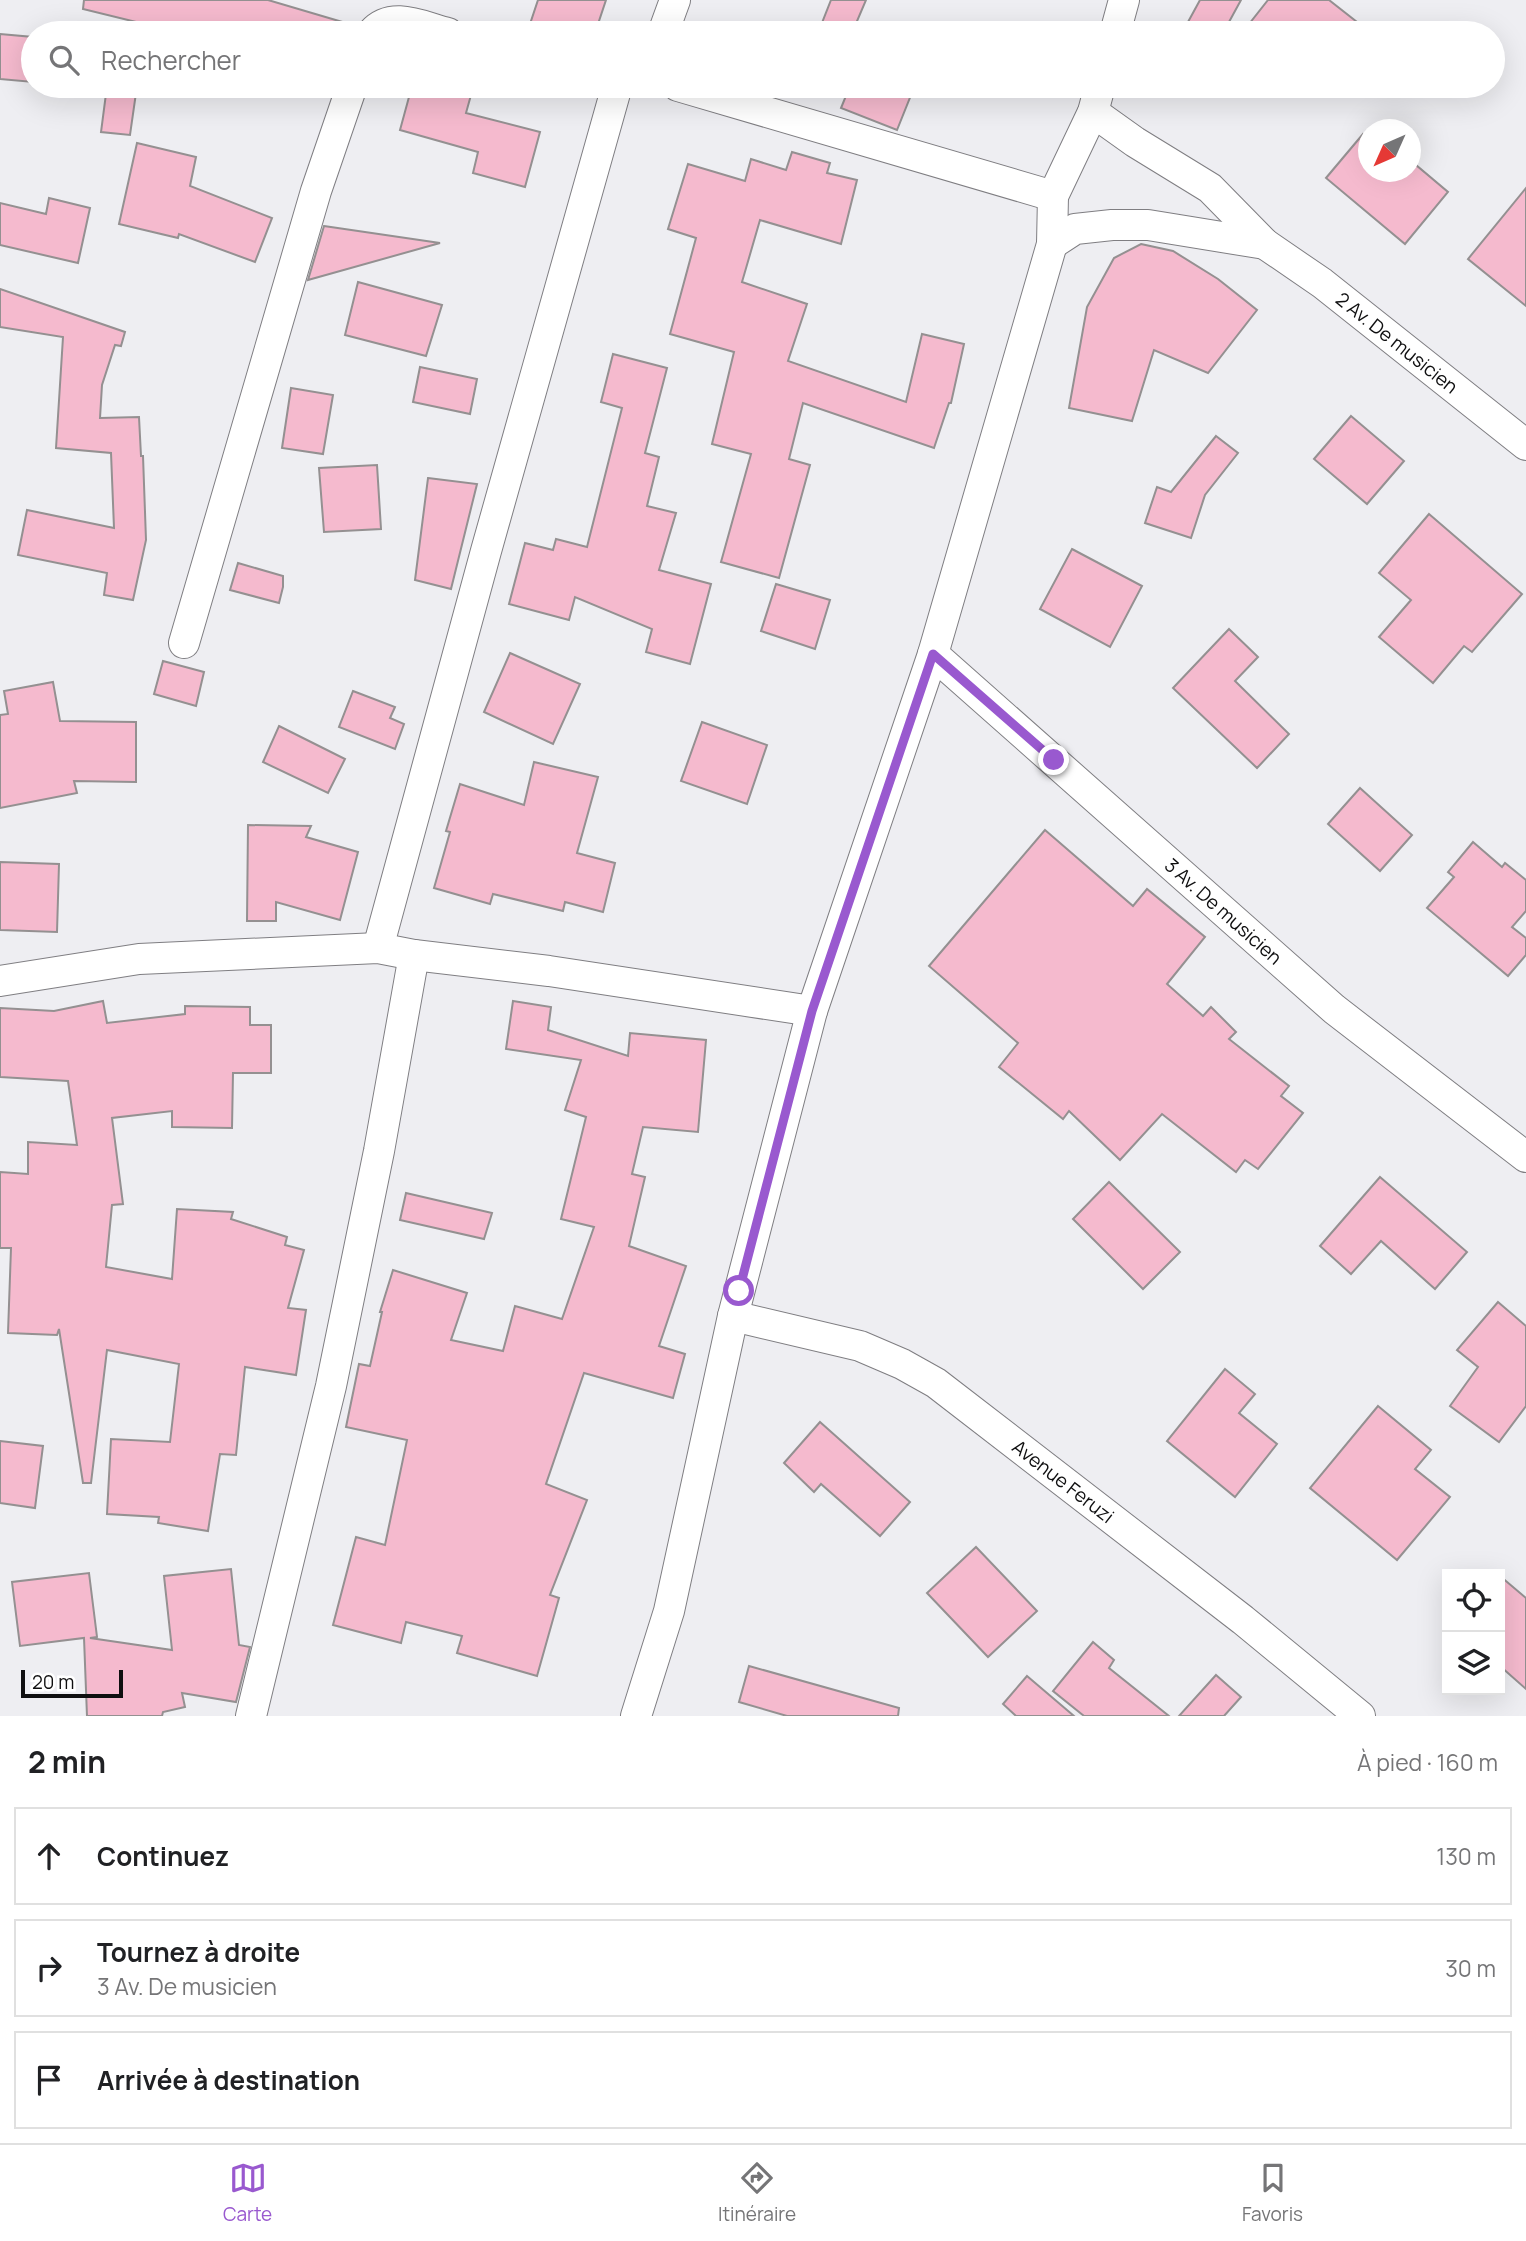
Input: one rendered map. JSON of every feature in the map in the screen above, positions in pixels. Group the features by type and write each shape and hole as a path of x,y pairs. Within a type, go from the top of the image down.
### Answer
{"street":[{"path":"667,21 675,0"},
{"path":"1118,21 1124,0"},
{"path":"184,643 312,204 348,98"},
{"path":"377,948 614,98"},
{"path":"719,98 1053,196"},
{"path":"636,1716 669,1611 733,1316 812,1011 933,654 1052,244 1053,196 1097,99 1135,142 1210,188 1265,244"},
{"path":"1052,244 1075,229 1112,225 1148,225 1265,244"},
{"name":"2 Av. De musicien","path":"1265,244 1322,283 1526,445"},
{"name":"3 Av. De musicien","path":"933,654 1334,1009 1526,1157"},
{"path":"0,981 139,959 377,948 812,1011"},
{"path":"251,1716 331,1386 379,1151 414,955"},
{"name":"Avenue Feruzi","path":"733,1316 860,1346 902,1364 936,1383 1232,1612 1360,1716"}],"building":[{"path":"84,0 268,0 339,21 132,21 83,9"},
{"path":"538,0 606,0 599,21 531,21"},
{"path":"831,0 866,0 857,21 823,21"},
{"path":"1200,0 1241,0 1230,21 1189,21"},
{"path":"1268,0 1329,0 1356,21 1251,21"},
{"path":"0,34 21,36 21,81 0,79"},
{"path":"105,98 135,98 130,135 101,132"},
{"path":"409,98 470,98 466,113 540,132 525,187 473,173 478,152 400,130"},
{"path":"845,98 910,98 897,130 841,108"},
{"path":"1358,140 1358,182 1421,182 1421,169 1448,192 1405,244 1326,178"},
{"path":"137,143 196,157 190,186 272,218 255,262 179,234 178,238 119,224"},
{"path":"792,152 830,163 827,173 857,180 841,244 760,220 742,282 807,304 788,361 906,402 922,334 964,344 951,403 934,448 803,403 789,459 810,465 779,578 721,562 751,454 712,444 734,352 670,334 696,238 668,229 688,164 745,181 751,159 786,170"},
{"path":"1526,188 1526,306 1468,259"},
{"path":"49,198 90,208 78,263 0,245 0,203 46,214"},
{"path":"324,226 440,243 308,280"},
{"path":"1141,244 1173,251 1218,279 1257,310 1208,373 1154,350 1132,421 1069,408 1087,307 1114,258"},
{"path":"358,282 442,305 426,356 345,335"},
{"path":"0,289 125,332 121,346 115,345 102,385 100,418 139,417 146,540 133,600 104,595 107,573 18,555 27,510 114,528 111,453 56,448 63,337 0,327"},
{"path":"613,354 667,368 645,453 659,457 647,506 676,513 659,570 711,584 690,664 646,652 652,629 575,597 569,620 509,604 525,543 553,550 556,539 587,547 622,408 601,402"},
{"path":"420,367 477,379 470,414 413,402"},
{"path":"291,388 333,395 323,454 282,448"},
{"path":"1351,416 1404,461 1367,504 1314,459"},
{"path":"1216,436 1238,453 1205,495 1191,538 1145,523 1157,487 1171,492"},
{"path":"377,465 381,529 324,532 319,468"},
{"path":"428,478 477,484 451,589 415,580"},
{"path":"1429,514 1522,594 1472,652 1464,646 1433,683 1379,637 1411,600 1379,573"},
{"path":"1072,549 1142,586 1110,647 1040,609"},
{"path":"238,563 283,576 279,603 230,590"},
{"path":"776,584 830,600 815,649 761,631"},
{"path":"1229,629 1258,657 1235,681 1289,734 1257,768 1173,688"},
{"path":"510,653 580,684 553,744 484,712"},
{"path":"163,661 204,672 196,706 154,694"},
{"path":"53,682 60,721 136,722 136,782 74,781 77,793 0,808 0,715 8,714 4,691"},
{"path":"353,691 395,707 390,718 404,724 395,749 339,727"},
{"path":"702,722 767,745 747,804 681,781"},
{"path":"279,726 345,759 328,793 263,762"},
{"path":"534,762 598,777 577,853 615,863 603,912 565,902 563,911 493,894 490,904 434,888 450,832 446,831 460,784 524,805"},
{"path":"1360,788 1412,835 1380,871 1328,824"},
{"path":"248,825 311,826 306,837 358,852 340,920 276,902 276,921 247,921"},
{"path":"1045,830 1133,906 1147,889 1205,937 1167,984 1203,1016 1211,1007 1236,1032 1229,1039 1289,1086 1281,1096 1303,1113 1258,1169 1245,1160 1236,1172 1162,1114 1120,1160 1069,1111 1063,1119 999,1067 1018,1043 929,966"},
{"path":"1473,842 1502,867 1505,863 1526,880 1526,911 1512,927 1526,938 1526,955 1508,976 1427,908 1454,877 1448,872"},
{"path":"0,862 59,864 57,932 0,930"},
{"path":"103,1001 107,1023 185,1014 185,1006 250,1007 250,1025 271,1025 271,1073 233,1073 232,1128 172,1127 172,1111 112,1118 123,1204 112,1205 106,1267 172,1279 177,1209 233,1212 231,1219 287,1237 285,1245 304,1250 288,1308 306,1310 296,1375 245,1367 236,1455 220,1454 208,1531 158,1523 159,1517 107,1514 111,1439 170,1442 179,1364 107,1350 91,1483 83,1483 59,1329 57,1335 8,1333 11,1248 0,1248 0,1172 28,1174 28,1142 77,1145 68,1081 0,1077 0,1008 54,1011"},
{"path":"513,1001 551,1007 548,1030 628,1056 630,1033 706,1040 698,1132 643,1127 632,1174 645,1177 629,1246 686,1266 659,1346 685,1354 673,1398 584,1373 546,1484 587,1500 550,1595 559,1598 537,1676 457,1653 462,1636 406,1622 401,1643 333,1625 356,1537 385,1545 407,1440 346,1427 359,1364 370,1366 380,1312 393,1270 467,1293 451,1340 503,1351 515,1306 562,1319 594,1227 561,1219 586,1117 565,1110 581,1060 506,1049"},
{"path":"1380,1177 1467,1252 1435,1289 1381,1241 1351,1274 1320,1246"},
{"path":"1109,1182 1180,1252 1143,1289 1073,1219"},
{"path":"406,1193 492,1213 484,1239 400,1220"},
{"path":"1498,1302 1526,1326 1526,1406 1499,1442 1450,1406 1478,1367 1457,1350"},
{"path":"1225,1369 1255,1394 1239,1413 1277,1444 1235,1497 1167,1441"},
{"path":"1378,1406 1431,1450 1415,1469 1450,1497 1397,1560 1310,1488"},
{"path":"820,1422 910,1502 880,1536 821,1484 814,1492 784,1463"},
{"path":"0,1441 43,1446 35,1508 0,1503"},
{"path":"976,1547 1037,1611 988,1657 927,1593"},
{"path":"231,1569 239,1645 250,1647 236,1702 182,1693 185,1707 163,1712 162,1716 87,1716 84,1638 20,1646 12,1582 89,1573 97,1637 90,1638 172,1650 164,1576"},
{"path":"1505,1580 1526,1598 1526,1689 1505,1670"},
{"path":"1093,1642 1114,1660 1109,1668 1169,1716 1084,1716 1053,1691"},
{"path":"749,1666 899,1708 898,1716 787,1716 739,1702"},
{"path":"1216,1675 1241,1697 1224,1716 1179,1716"},
{"path":"1027,1676 1074,1716 1016,1716 1003,1704"}],"route":[{"path":"739,1291 812,1011 933,654 1054,760"}]}
